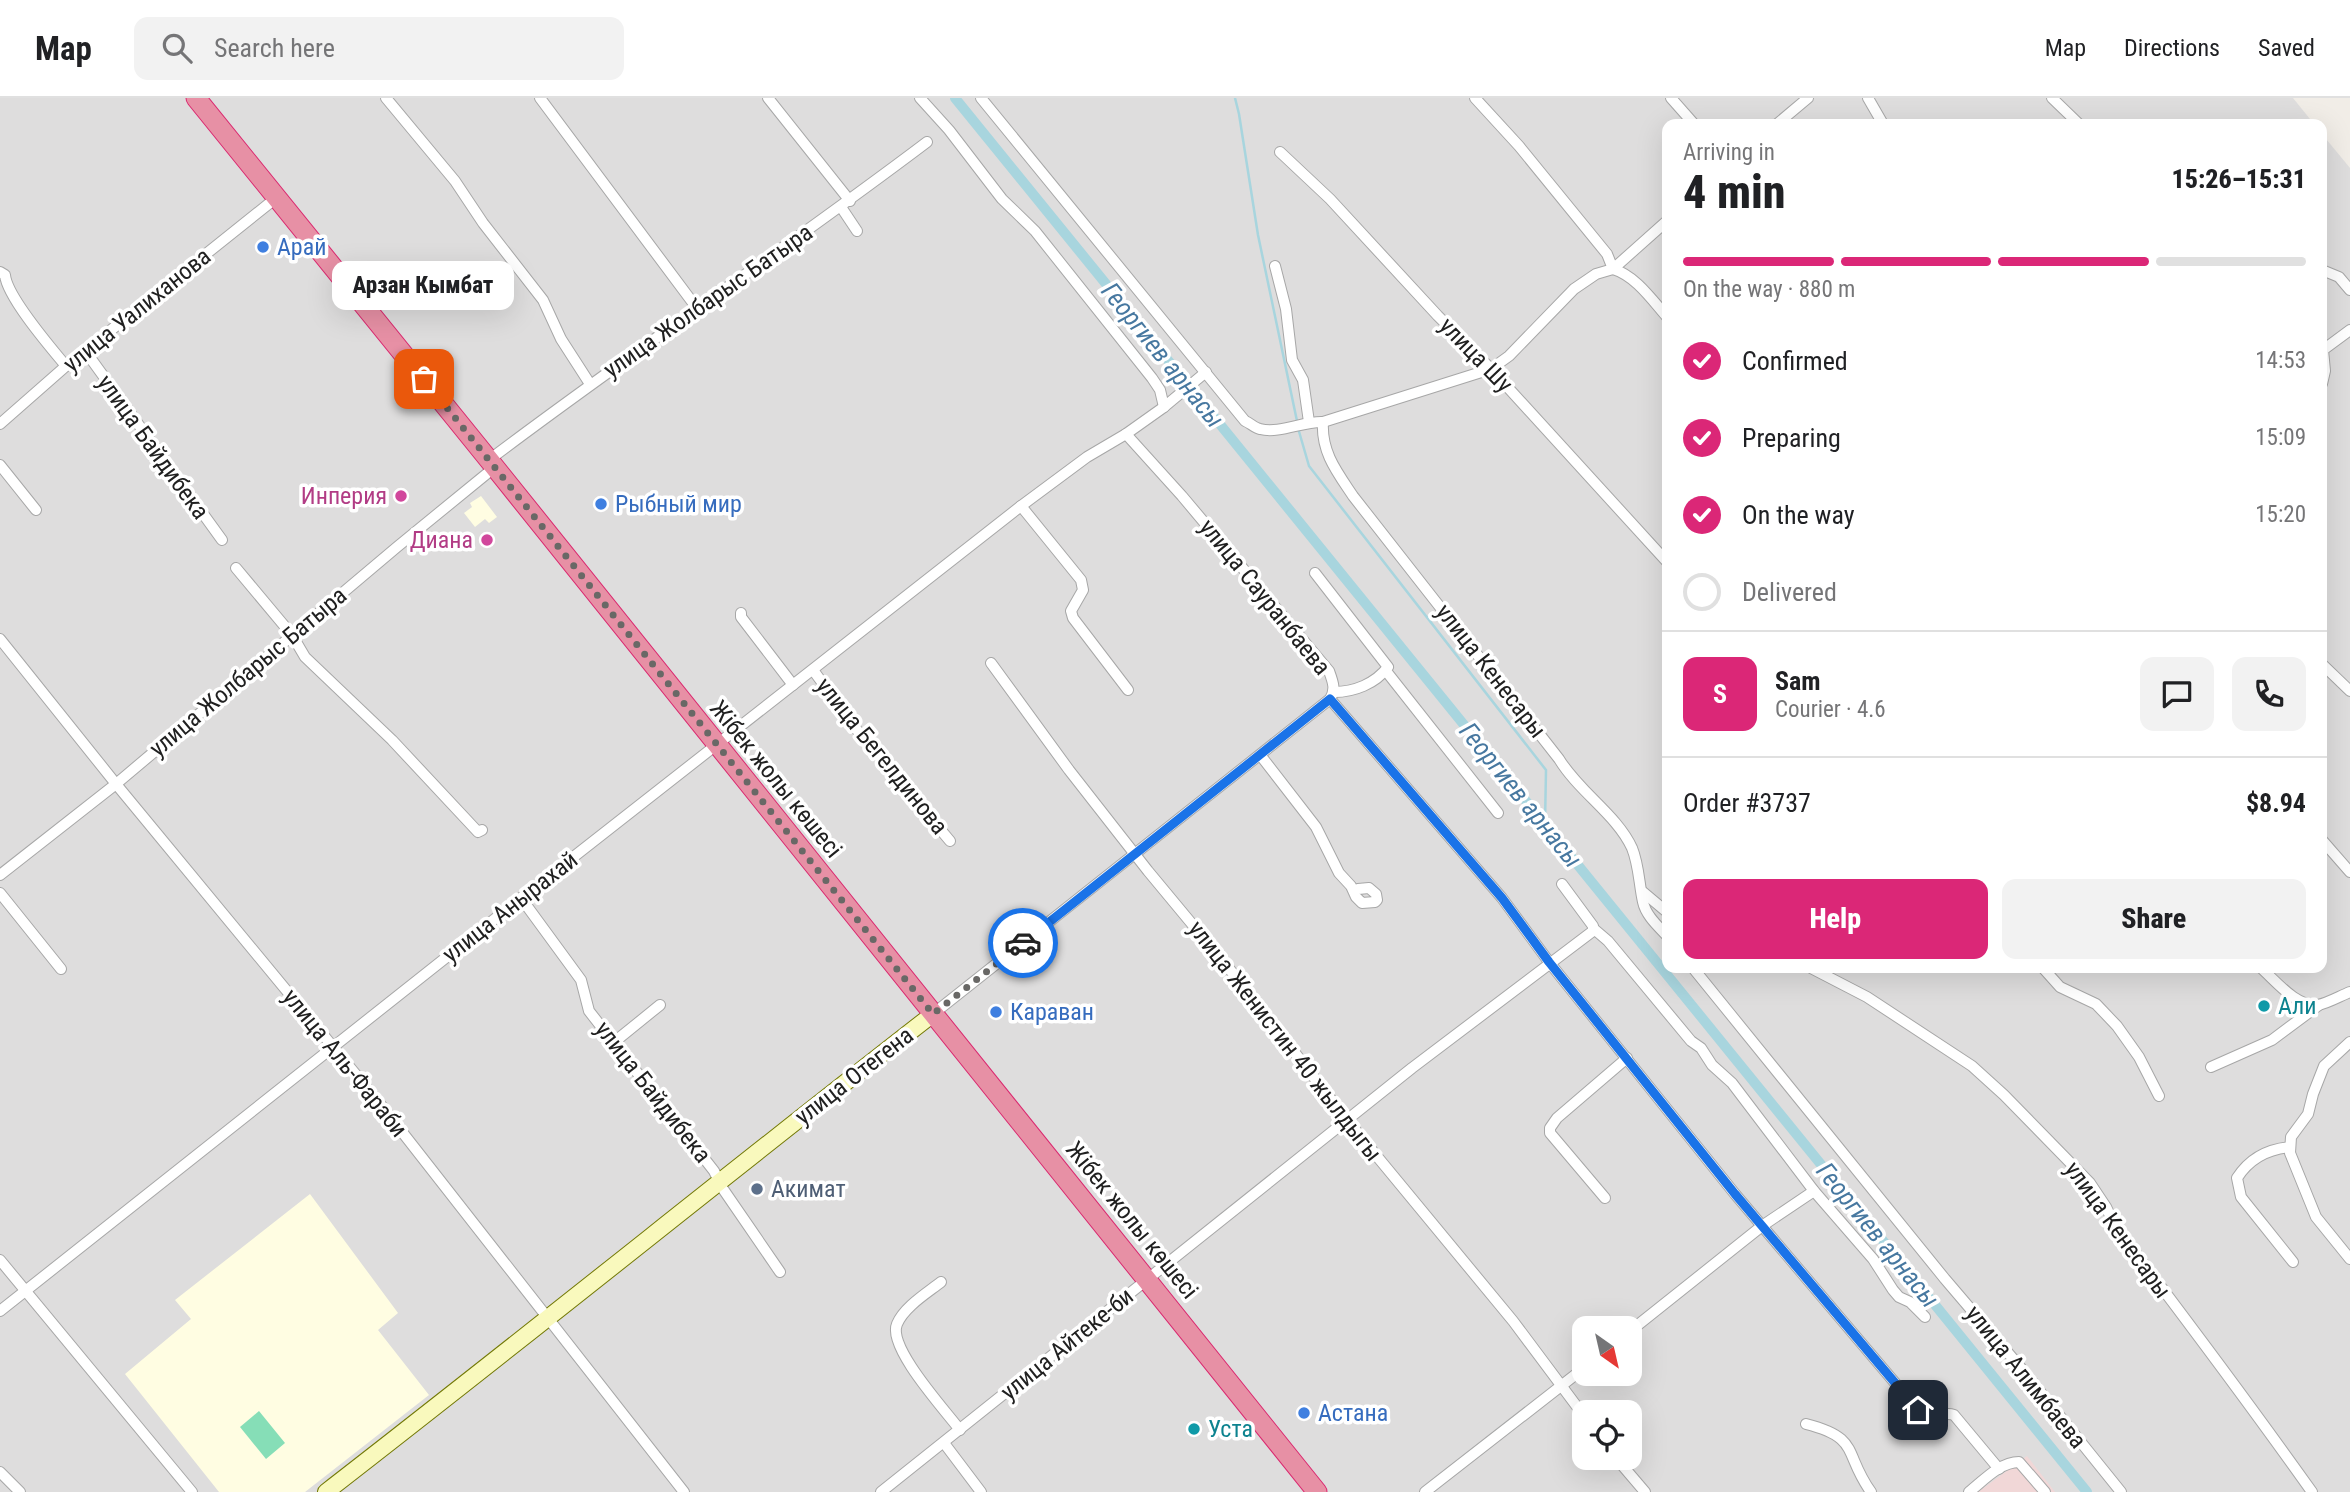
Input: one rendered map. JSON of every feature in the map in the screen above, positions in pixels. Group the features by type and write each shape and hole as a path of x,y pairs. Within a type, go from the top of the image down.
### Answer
{"highway":[{"name":"Жібек жолы көшесі","path":"196,98 1317,1492"}],"main road":[{"name":"улица Отегена","path":"326,1492 933,1014"}],"street":[{"path":"386,98 455,181 483,223 543,300 561,339 590,384"},
{"path":"540,98 696,307"},
{"path":"768,98 845,204 857,231"},
{"path":"920,98 1016,214 1035,230 1152,378 1167,404"},
{"path":"981,98 1245,421 1260,429 1323,422 1491,369 1509,356 1584,281 1596,274 1613,270 1623,272 1662,311"},
{"path":"1475,98 1519,146 1607,254 1613,270"},
{"path":"1671,98 1690,119"},
{"path":"1783,119 1808,98"},
{"path":"1868,98 1880,119"},
{"path":"2052,98 2074,119"},
{"name":"улица Жолбарыс Батыра","path":"0,875 116,784 492,463 590,384 845,204 927,142"},
{"name":"улица Шу","path":"1280,152 1330,199 1491,369 1662,556"},
{"name":"улица Уалиханова","path":"0,424 66,366 276,198"},
{"path":"1613,270 1662,225"},
{"path":"1275,267 1286,309 1292,360 1303,380 1309,422"},
{"name":"улица Байдибека","path":"0,272 5,275 9,288 31,321 66,366"},
{"path":"2327,272 2339,278 2350,290"},
{"path":"2327,282 2339,278"},
{"path":"2327,345 2350,330"},
{"name":"улица Байдибека","path":"86,352 222,541"},
{"name":"улица Анырахай","path":"0,1311 1021,506 1087,457 1126,434 1206,372"},
{"name":"улица Кенесары","path":"1323,422 1322,437 1326,452 1353,496 1543,738 1570,777 1620,830 1632,849 1643,892"},
{"name":"улица Сауранбаева","path":"1126,434 1182,496 1329,671 1334,684 1332,696 1471,861 1762,1226 1918,1410 1924,1416 1932,1418 1950,1413 1954,1415 1999,1469"},
{"path":"0,465 36,509"},
{"path":"1021,506 1081,580 1083,590 1071,611 1073,618 1128,690"},
{"path":"236,568 292,635 305,657 392,740 478,832 482,830"},
{"path":"1315,573 1388,667 1355,691 1332,696"},
{"name":"улица Бегелдинова","path":"741,613 741,617 793,685"},
{"name":"улица Аль-Фараби","path":"0,639 334,1047 684,1492"},
{"name":"улица Женистин 40 жылдыгы","path":"990,663 1136,855 1236,977 1347,1120 1513,1321 1572,1400"},
{"path":"2327,669 2350,691"},
{"name":"улица Бегелдинова","path":"813,670 857,730 950,841"},
{"path":"1386,671 1499,813"},
{"name":"улица Отегена","path":"933,1014 1261,756 1332,696"},
{"path":"1261,756 1316,827 1339,873 1355,892"},
{"path":"2327,847 2350,872"},
{"path":"1562,884 1594,929 1608,941 1691,1041 1701,1048 1712,1065 1732,1083 1814,1191 1873,1259 1893,1290 1925,1317"},
{"path":"1643,892 1662,908"},
{"path":"1643,892 1648,914 1662,930"},
{"path":"0,893 61,969"},
{"name":"улица Байдибека","path":"521,898 581,980 590,1011 720,1180 780,1272"},
{"name":"улица Айтеке-би","path":"881,1492 1347,1120 1594,929"},
{"name":"улица Алимбаева","path":"1697,973 2121,1492"},
{"name":"улица Кенесары","path":"1821,973 1867,997 1972,1066 2090,1183 2115,1226 2239,1389 2312,1492"},
{"path":"2047,973 2060,987 2096,1004 2117,1026 2139,1057 2159,1096"},
{"path":"2267,973 2295,998 2307,1004 2319,1005"},
{"path":"2211,1067 2272,1040 2319,1005 2350,992"},
{"path":"613,1043 660,1005"},
{"path":"2350,1042 2324,1066 2308,1114 2291,1137 2290,1147 2316,1217 2350,1259"},
{"path":"1605,1198 1550,1133 1550,1128 1557,1118 1627,1058"},
{"path":"2290,1147 2263,1154 2245,1165 2237,1178 2241,1197 2293,1262"},
{"path":"1642,1322 1762,1226 1814,1191"},
{"path":"0,1260 192,1492"},
{"path":"940,1282 907,1310 896,1325 895,1332 908,1360 960,1430"},
{"path":"1425,1492 1572,1378"},
{"path":"1806,1424 1838,1435 1849,1447 1859,1476 1871,1492"},
{"path":"944,1443 981,1492"},
{"path":"1969,1492 2012,1462 2019,1462 2045,1492"},
{"path":"1626,1470 1645,1492"},
{"path":"0,1472 20,1492"}],"shaded area":[{"path":"0,98 2293,98 2310,119 1662,119 1662,973 2327,973 2327,140 2350,168 2350,1492 0,1492"},
{"path":"481,496 497,517 489,523 485,519 475,527 464,513 472,507 470,503"},
{"path":"310,1194 398,1313 378,1330 429,1395 305,1492 219,1492 125,1374 191,1319 175,1300"},
{"path":"2027,1456 2055,1492 1978,1492"}],"green space":[{"path":"259,1411 285,1443 266,1459 240,1427"}],"waterway":[{"name":"Георгиев арнасы","path":"955,98 1662,969"},
{"path":"1235,98 1258,235 1297,421"},
{"path":"1298,428 1309,466 1546,770 1545,824"},
{"name":"Георгиев арнасы","path":"1666,973 2087,1492"}],"way so far":[{"path":"424,379 933,1014 1023,943"}],"place":[{"name":"Арай","path":"263,247"},
{"name":"Арзан Кымбат","path":"424,379"},
{"name":"Инперия","path":"401,496"},
{"name":"Рыбный мир","path":"601,504"},
{"name":"Диана","path":"487,540"},
{"name":"Али","path":"2264,1006"},
{"name":"Караван","path":"996,1012"},
{"name":"Акимат","path":"757,1189"},
{"name":"Астана","path":"1304,1413"},
{"name":"Уста","path":"1194,1429"}],"route":[{"path":"1023,943 1330,699 1502,898 1549,962 1735,1194 1918,1410"}]}
